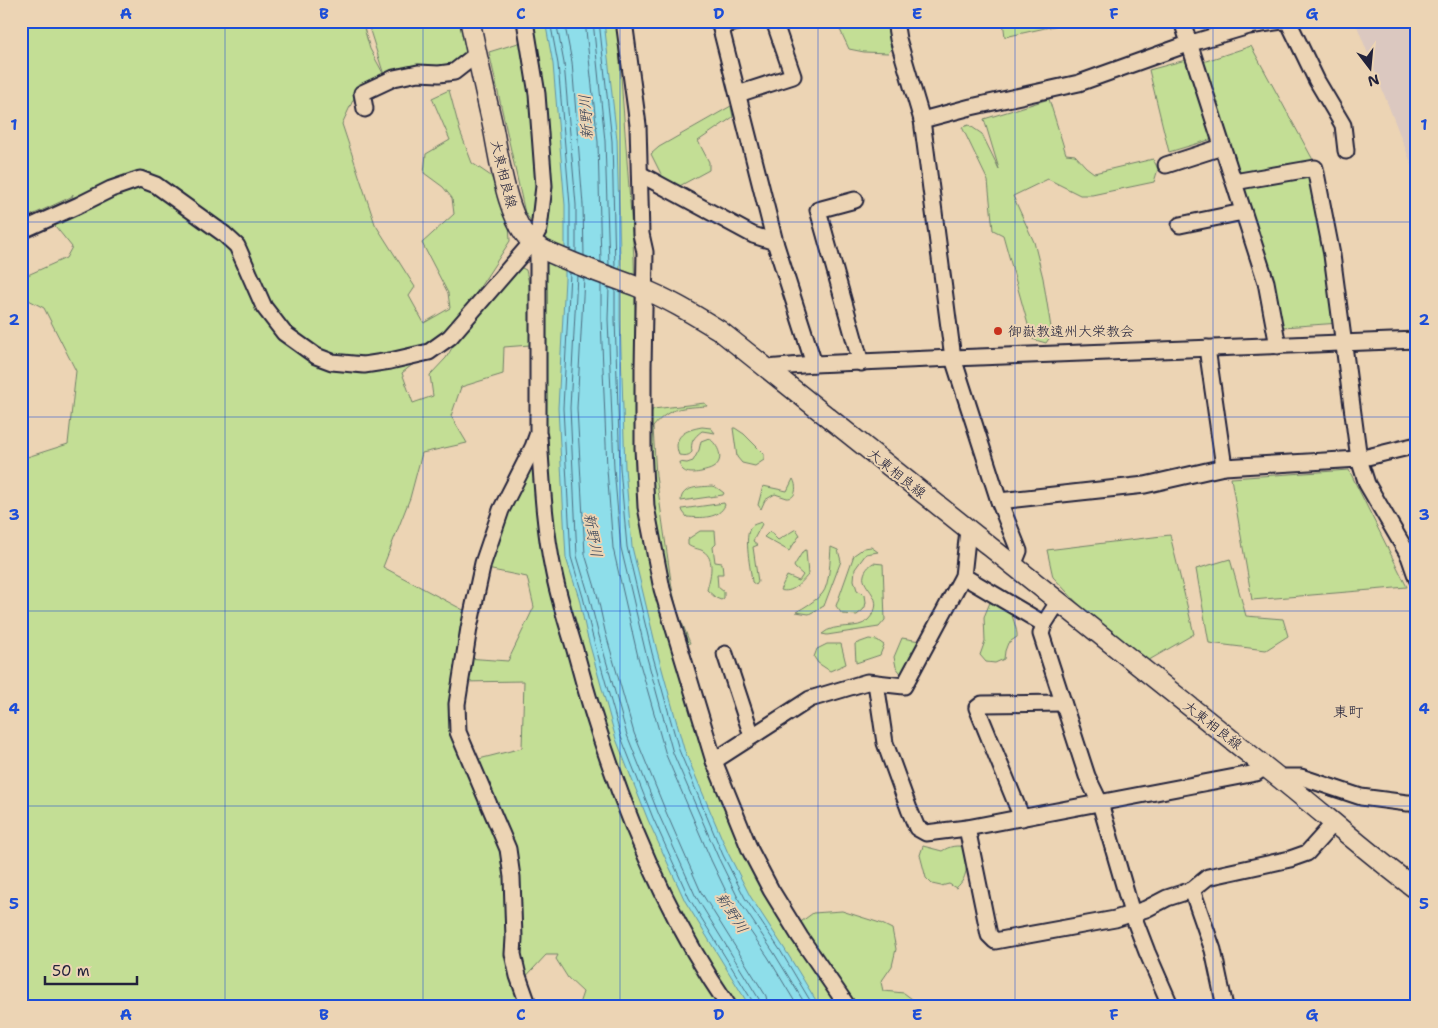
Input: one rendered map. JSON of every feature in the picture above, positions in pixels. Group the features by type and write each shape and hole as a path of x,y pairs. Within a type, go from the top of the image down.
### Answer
{"main road":[{"name":"大東相良線","path":"470,21 509,201 519,226 539,247 596,273 641,289 686,309 719,330 1417,890"}],"street":[{"path":"525,21 537,94 544,186 539,230 538,433 545,518 553,570 589,705 618,788 652,871 692,946 729,1007"},
{"path":"624,21 638,125 641,234 645,252 641,289 643,448 646,507 662,589 714,761 750,850 800,937 848,1007"},
{"path":"742,21 720,23 775,242 814,364"},
{"path":"738,94 793,76 774,21"},
{"path":"895,21 898,38 922,120 953,358 999,501 1019,551 1013,566"},
{"path":"1182,21 1268,287 1278,346"},
{"path":"922,120 1079,83 1249,24 1282,21"},
{"path":"1288,21 1317,81 1343,125 1346,151"},
{"path":"365,108 362,93 394,78 418,73 439,74 454,72 477,54"},
{"path":"1166,165 1222,147"},
{"path":"1234,182 1315,168 1332,255 1342,343 1359,459 1367,484 1408,556 1417,578"},
{"path":"640,174 753,235 775,242"},
{"path":"21,230 79,205 111,188 140,179 156,185 224,234 237,246 264,307 284,333 316,356 332,362 364,365 429,352 450,337 539,247"},
{"path":"855,200 818,210 861,363"},
{"path":"1180,225 1243,212"},
{"path":"766,368 953,358 1417,340"},
{"path":"1207,348 1224,467"},
{"path":"529,1007 518,976 513,954 512,877 508,849 458,732 457,704 469,628 483,563 501,510 533,447 538,433"},
{"path":"999,501 1145,485 1224,467 1359,459 1417,445"},
{"path":"714,761 810,700 867,682 904,686 963,576 968,530"},
{"path":"963,576 1044,624"},
{"path":"1058,602 1044,624 1041,634 1087,776 1100,803 1132,914 1171,1007"},
{"path":"725,654 752,736"},
{"path":"876,683 885,742 909,809 918,828 926,833 1022,818 1256,772 1272,772 1301,777 1361,797 1417,803"},
{"path":"1022,818 977,708 982,704 1063,703"},
{"path":"967,828 989,935 995,941 1115,919 1132,914 1167,898 1192,890 1208,877 1290,859 1307,853 1334,824"},
{"path":"1192,890 1213,950 1225,1007"}],"shaded area":[{"path":"1355,21 1417,21 1417,178"}],"green space":[{"path":"21,21 225,21 217,27 227,21 362,21 370,49 384,75 367,21 462,21 469,50 458,67 385,79 354,98 342,124 375,224 415,287 409,296 424,323 450,308 448,293 422,243 454,214 452,198 443,187 424,173 426,154 450,140 432,98 449,90 460,131 472,163 491,176 509,223 510,241 468,308 432,349 402,373 413,403 433,396 430,375 446,358 464,328 518,266 526,270 532,297 530,345 504,347 503,374 461,387 451,416 467,443 422,453 410,498 383,567 467,612 466,658 508,661 534,607 527,577 487,569 501,517 537,455 580,669 550,515 540,393 543,237 525,213 489,52 528,40 525,21 617,21 634,258 638,426 643,524 750,850 840,1007 730,1007 633,824 681,945 721,1007 578,1007 583,992 568,978 556,959 558,955 546,955 521,982 530,1007 21,1007 21,459 68,444 76,371 44,308 21,296 21,278 66,258 72,247 43,211 72,198 73,194 71,197 21,220","holes":["524,681 522,748 479,759 469,759 458,732 462,682"]},
{"path":"836,21 887,21 892,48 888,53 849,49"},
{"path":"1003,21 1063,21 1063,24 1005,37"},
{"path":"1251,46 1312,158 1340,323 1283,327 1266,282 1239,176 1203,62"},
{"path":"1193,58 1219,137 1169,152 1149,70"},
{"path":"1049,99 1066,154 1075,155 1094,173 1153,159 1158,169 1154,182 1092,195 1080,195 1048,179 1013,196 1034,242 1043,278 1052,334 1046,343 1032,339 1003,235 993,230 988,181 962,127 969,125 982,134 999,169 984,119"},
{"path":"731,106 733,117 698,141 709,162 709,170 674,189 665,182 651,154 659,147"},
{"path":"705,403 707,406 677,409 665,415 653,427 656,476 672,588 677,610 690,643 682,646 651,507 645,426 653,409"},
{"path":"702,427 711,428 715,433 702,431 693,440 692,452 687,455 679,455 677,443 682,435 690,430"},
{"path":"733,428 744,434 764,454 764,460 755,466 742,463 737,457"},
{"path":"709,438 718,448 720,457 717,465 712,469 701,472 690,473 684,471 679,462 687,463 693,461 701,441"},
{"path":"1349,470 1407,587 1252,600 1231,478"},
{"path":"793,479 795,488 793,496 787,498 775,494 765,500 761,509 758,505 763,486 787,491"},
{"path":"712,486 724,493 723,495 681,501 684,492 692,488"},
{"path":"724,503 725,505 722,510 709,517 687,517 682,509"},
{"path":"761,522 762,524 753,541 758,545 753,547 758,582 756,585 752,582 748,538 752,526"},
{"path":"796,529 800,535 789,551 764,537 770,531 778,540"},
{"path":"700,531 715,531 716,544 713,547 715,562 722,563 723,574 717,574 718,587 724,592 724,598 721,600 707,590 711,564 707,554 688,545 688,539"},
{"path":"1170,535 1194,634 1144,663 1093,620 1053,577 1047,550"},
{"path":"831,547 838,550 841,561 824,606 809,614 796,612 816,599 825,590"},
{"path":"871,547 878,552 866,554 855,569 854,580 857,590 865,595 865,607 857,615 842,614 836,606 854,555 864,548"},
{"path":"806,550 808,575 792,589 780,590 787,576 799,581 803,575 794,566 803,551"},
{"path":"1230,559 1246,616 1283,619 1288,636 1266,650 1209,643 1196,569"},
{"path":"873,563 883,564 885,620 879,627 827,635 822,634 833,628 864,623 874,612 875,600 864,580 865,571"},
{"path":"991,600 1009,606 1017,634 1017,637 1008,643 1004,659 995,663 986,662 980,655 985,641 984,617"},
{"path":"902,638 920,641 900,685 870,678 903,676 896,667 894,657"},
{"path":"869,639 877,640 884,645 880,655 856,663 855,644"},
{"path":"827,644 841,644 846,664 830,671 818,663 814,657 817,649"},
{"path":"923,846 942,851 953,846 966,847 967,864 965,874 956,888 949,884 941,886 932,884 926,878 920,855"},
{"path":"842,911 880,923 892,929 896,949 892,966 881,982 883,991 904,993 921,1007 854,1007 798,924 813,913"}],"water":[{"name":"新野川","path":"545,21 604,21 617,140 625,468 632,547 657,651 684,749 728,853 750,896 820,1007 750,1007 685,901 648,820 616,739 587,635 579,598 566,558 558,408 565,279 565,205 553,64"}],"place":[{"name":"御嶽教遠州大栄教会","path":"998,331"}],"district":[{"name":"東町","path":"1348,712"}]}
